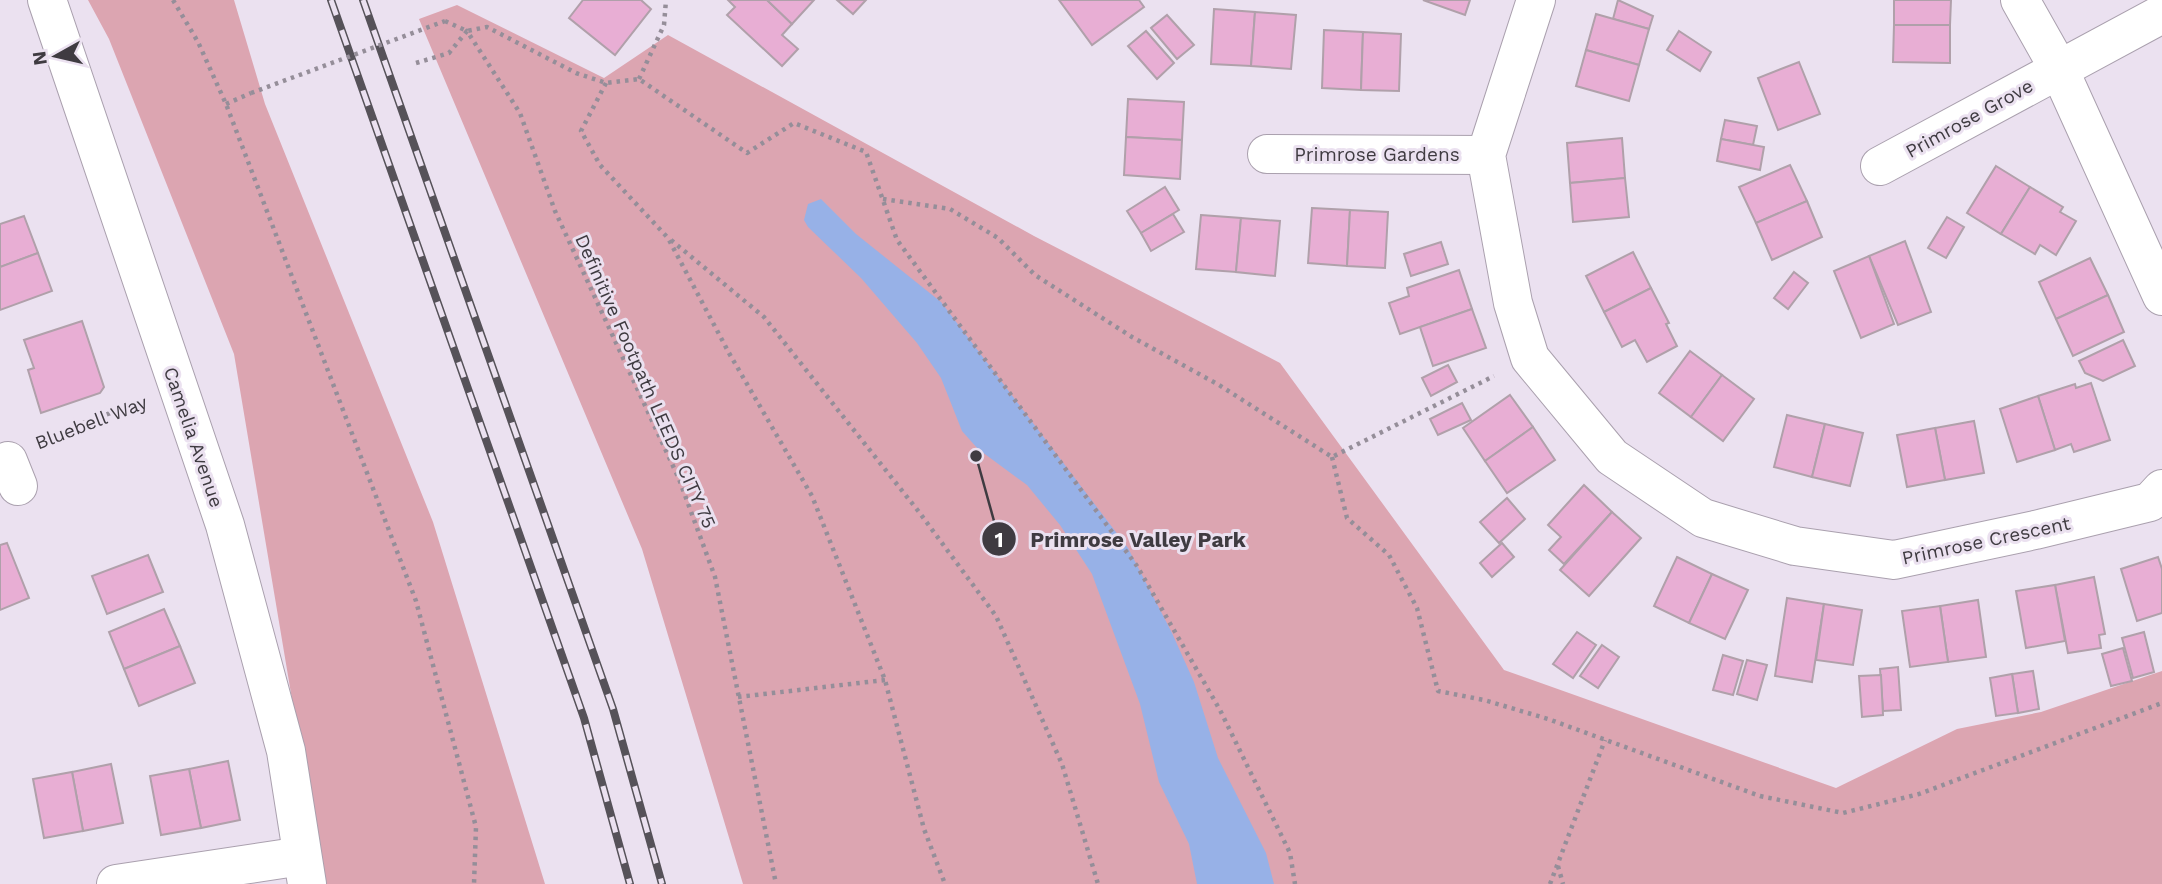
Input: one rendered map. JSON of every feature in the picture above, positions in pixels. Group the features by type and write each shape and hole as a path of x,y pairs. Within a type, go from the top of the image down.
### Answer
{"street":[{"name":"Camelia Avenue","path":"47,0 225,525 286,751 304,870"},
{"name":"Primrose Crescent","path":"1536,0 1486,155 1513,303 1530,358 1612,457 1703,518 1795,546 1894,560 2150,502 2162,489"},
{"path":"2020,0 2059,69 2162,296"},
{"name":"Primrose Grove","path":"1880,166 2162,14"},
{"name":"Primrose Gardens","path":"1267,154 1486,155"},
{"path":"116,884 304,870"}],"path":[{"path":"173,0 198,42 226,104 416,601 476,827 474,884"},
{"path":"639,79 664,25 666,0"},
{"path":"226,104 445,22 467,31 487,27 576,73 606,83 639,79 747,153 794,123 866,152 897,240 1137,566 1220,710 1290,853 1296,884"},
{"path":"416,63 449,53 467,31"},
{"name":"Definitive Footpath LEEDS CITY 75","path":"467,31 520,113 555,211 679,479 715,577 776,884"},
{"path":"606,83 581,131 600,165 668,238 764,317 919,512 996,616 1062,764 1098,884"},
{"path":"883,199 950,209 998,238 1035,275 1132,337 1219,385 1332,457 1347,518 1389,555 1418,608 1438,691 1484,700 1760,796 1843,813 1919,794 2162,703"},
{"path":"668,238 729,353 811,496 885,680 924,829 945,884"},
{"path":"1332,457 1530,358"},
{"name":"Bluebell Way","path":"9,470 36,440 177,389"},
{"path":"738,697 885,680"},
{"path":"1550,884 1605,740"},
{"path":"1558,866 1563,884"}],"shaded area":[{"path":"88,0 234,0 265,104 433,522 545,884 323,884 234,354 109,39"},
{"path":"457,5 604,78 668,35 1034,236 1280,363 1504,670 1836,788 1957,729 2041,712 2162,671 2162,884 743,884 642,549 419,19"}],"water":[{"path":"821,199 856,234 941,302 1128,548 1194,682 1218,758 1266,853 1274,884 1197,884 1189,844 1159,782 1140,704 1092,574 1060,525 1027,485 978,449 962,431 941,378 917,343 861,278 808,227 804,220 808,204"}],"building":[{"path":"583,0 641,0 651,9 615,55 569,18"},
{"path":"728,0 767,0 792,24 782,35 798,49 782,66 727,15 735,7"},
{"path":"767,0 814,0 792,24"},
{"path":"837,0 866,0 853,14"},
{"path":"1059,0 1139,0 1144,7 1092,45"},
{"path":"1423,0 1470,0 1465,15"},
{"path":"1618,0 1653,16 1649,29 1613,19"},
{"path":"1894,0 1951,0 1950,25 1894,25"},
{"path":"1214,9 1255,12 1251,66 1211,64"},
{"path":"1255,12 1296,15 1291,69 1251,66"},
{"path":"1596,14 1649,29 1639,65 1586,50"},
{"path":"1167,15 1194,45 1177,59 1151,28"},
{"path":"1894,25 1950,25 1950,63 1893,62"},
{"path":"1324,30 1363,32 1361,90 1322,88"},
{"path":"1146,31 1174,63 1157,79 1128,46"},
{"path":"1679,31 1711,52 1700,71 1667,50"},
{"path":"1363,32 1401,34 1399,91 1361,90"},
{"path":"1586,50 1639,65 1629,101 1576,86"},
{"path":"1799,62 1820,114 1778,130 1758,78"},
{"path":"1128,99 1184,102 1182,140 1126,137"},
{"path":"1725,120 1757,126 1753,145 1721,139"},
{"path":"1126,137 1182,140 1180,179 1124,175"},
{"path":"1622,138 1625,178 1570,183 1567,143"},
{"path":"1721,139 1764,147 1760,170 1717,161"},
{"path":"1790,165 1807,201 1756,223 1739,187"},
{"path":"1996,166 2030,187 2001,234 1967,213"},
{"path":"1625,178 1629,217 1573,222 1570,183"},
{"path":"1165,187 1179,210 1141,233 1127,211"},
{"path":"2030,187 2063,207 2060,212 2076,221 2056,255 2040,245 2035,254 2001,234"},
{"path":"1807,201 1822,237 1772,260 1756,223"},
{"path":"1312,208 1350,210 1347,266 1308,263"},
{"path":"1350,210 1388,212 1385,268 1347,266"},
{"path":"1173,214 1184,232 1151,251 1141,233"},
{"path":"1201,215 1241,218 1236,272 1196,269"},
{"path":"24,216 38,253 0,267 0,224"},
{"path":"1947,217 1964,227 1946,258 1928,248"},
{"path":"1241,218 1280,221 1275,276 1236,272"},
{"path":"1905,241 1931,312 1898,325 1869,256"},
{"path":"1441,242 1448,264 1411,276 1404,254"},
{"path":"1633,252 1651,288 1604,312 1586,276"},
{"path":"38,253 52,291 0,310 0,267"},
{"path":"1869,256 1894,324 1861,338 1834,271"},
{"path":"2090,258 2108,295 2056,319 2039,282"},
{"path":"1459,270 1472,309 1400,334 1389,303 1409,296 1407,288"},
{"path":"1794,272 1808,283 1788,309 1774,298"},
{"path":"1651,288 1669,323 1666,324 1677,346 1647,362 1635,340 1622,347 1604,312"},
{"path":"2108,295 2124,332 2073,356 2056,319"},
{"path":"1472,309 1486,348 1433,366 1420,327"},
{"path":"82,321 104,387 100,393 41,413 28,370 34,368 24,340"},
{"path":"2123,340 2135,366 2103,381 2085,373 2079,361"},
{"path":"1690,351 1722,375 1691,417 1659,393"},
{"path":"1448,365 1457,382 1431,396 1422,378"},
{"path":"1722,375 1754,399 1723,441 1691,417"},
{"path":"2091,383 2110,440 2074,452 2071,444 2055,450 2038,396 2075,384 2076,388"},
{"path":"1510,395 1533,427 1485,461 1463,428"},
{"path":"2038,396 2055,450 2017,462 2000,409"},
{"path":"1462,403 1471,420 1438,435 1430,419"},
{"path":"1787,415 1825,424 1812,477 1774,467"},
{"path":"1974,421 1984,473 1945,480 1935,428"},
{"path":"1825,424 1863,433 1850,486 1812,477"},
{"path":"1533,427 1555,460 1507,493 1485,461"},
{"path":"1935,428 1945,480 1907,487 1897,435"},
{"path":"1584,485 1612,512 1564,564 1549,550 1561,537 1548,525"},
{"path":"1507,498 1525,519 1499,543 1480,522"},
{"path":"1612,512 1641,538 1589,596 1560,570"},
{"path":"7,543 29,598 0,610 0,545"},
{"path":"1502,543 1514,557 1492,577 1480,563"},
{"path":"148,555 163,592 107,614 92,576"},
{"path":"1677,557 1712,574 1689,623 1654,606"},
{"path":"2158,557 2162,569 2162,613 2137,621 2121,569"},
{"path":"1712,574 1748,590 1725,639 1689,623"},
{"path":"2094,577 2105,634 2099,635 2101,648 2068,653 2055,585"},
{"path":"2055,585 2065,641 2026,648 2016,591"},
{"path":"1787,598 1824,604 1812,682 1775,676"},
{"path":"1978,600 1986,657 1948,662 1940,606"},
{"path":"1824,604 1862,610 1853,665 1816,660"},
{"path":"1940,606 1948,662 1910,667 1902,611"},
{"path":"164,609 180,646 124,669 109,632"},
{"path":"1577,632 1596,645 1573,678 1553,664"},
{"path":"2144,632 2154,672 2133,678 2122,638"},
{"path":"1602,645 1619,657 1598,688 1580,676"},
{"path":"180,646 195,683 139,706 124,669"},
{"path":"2123,648 2132,681 2111,686 2102,654"},
{"path":"1723,655 1743,661 1733,695 1713,690"},
{"path":"1747,660 1767,665 1757,700 1737,694"},
{"path":"1898,667 1901,710 1883,711 1880,669"},
{"path":"2033,671 2039,709 2018,713 2012,674"},
{"path":"2012,674 2018,713 1996,716 1990,678"},
{"path":"1881,675 1883,715 1862,717 1859,676"},
{"path":"228,761 240,820 201,828 189,769"},
{"path":"111,764 123,823 83,831 72,772"},
{"path":"189,769 201,828 161,835 150,776"},
{"path":"72,772 83,831 44,838 33,779"}],"railway":[{"path":"331,0 584,718 630,884"},
{"path":"363,0 613,709 662,884"}],"place":[{"name":"Primrose Valley Park","path":"976,456"}]}
